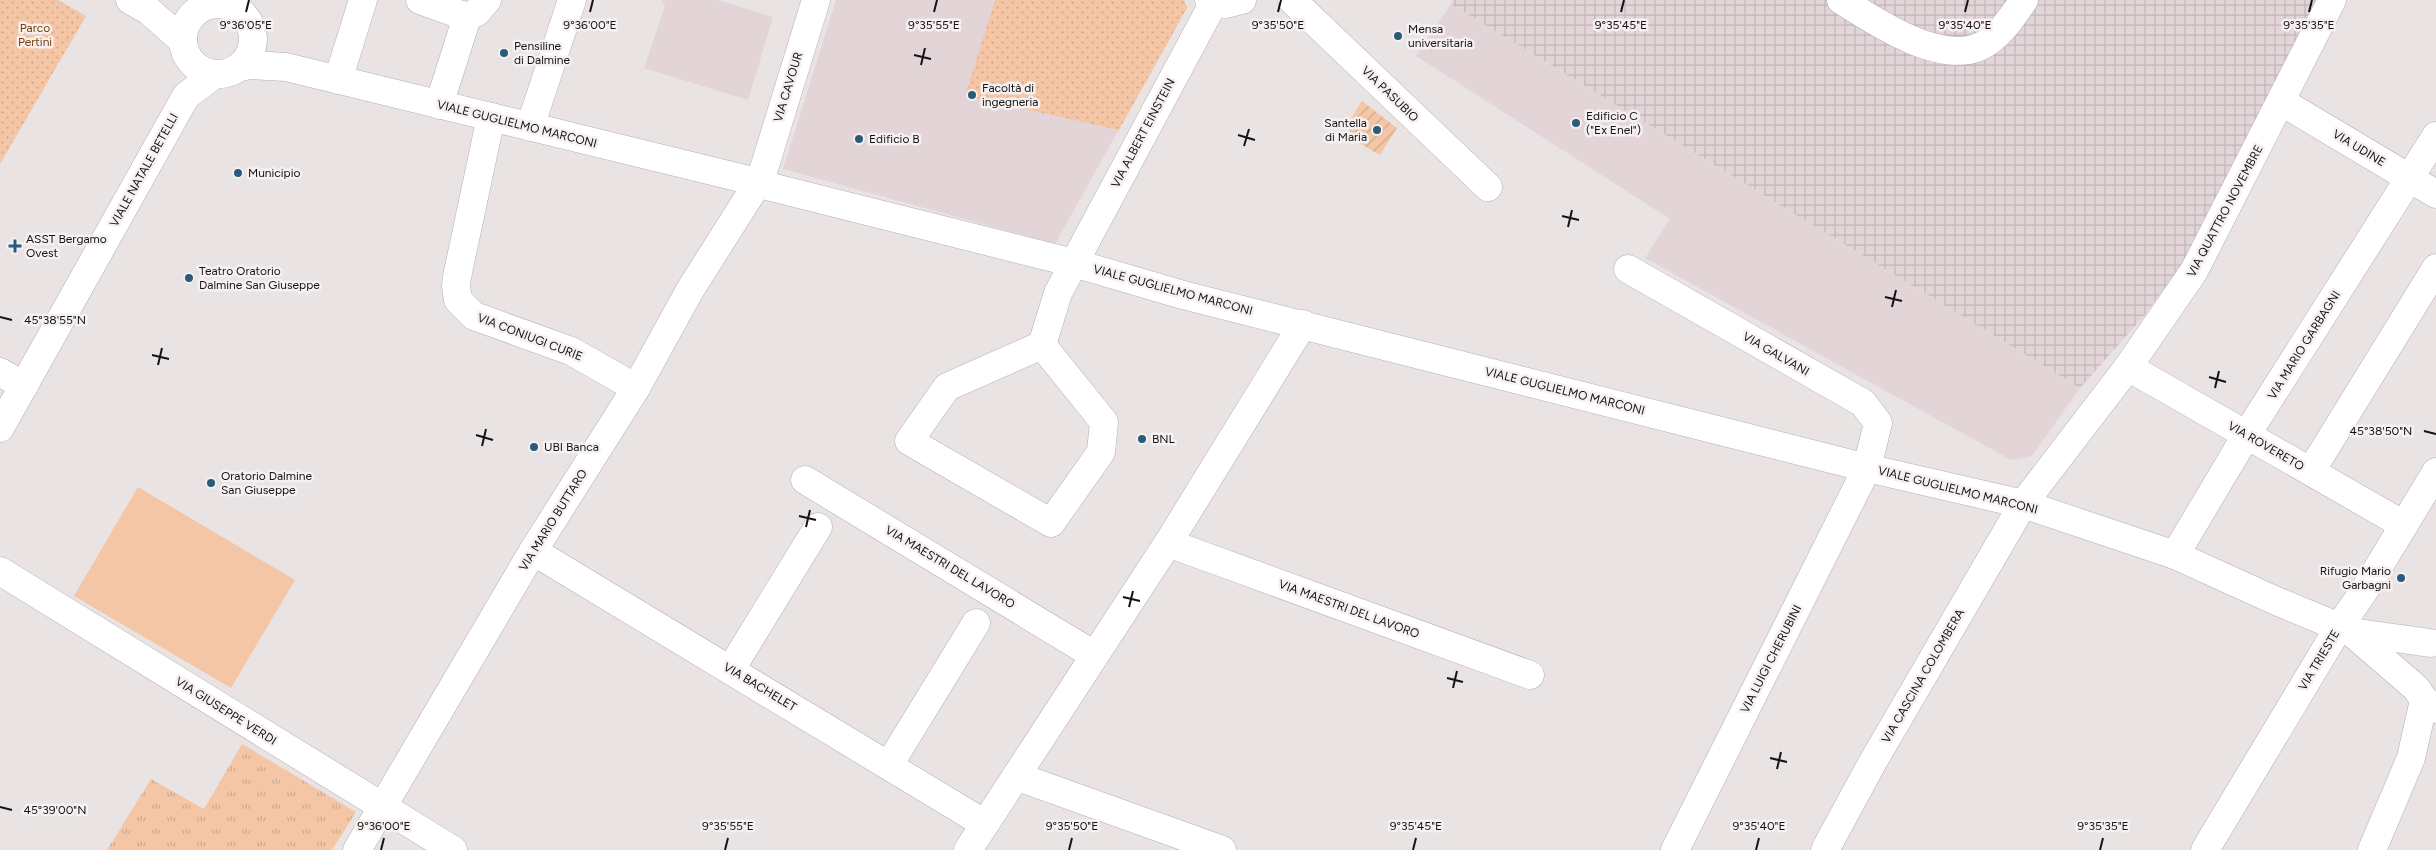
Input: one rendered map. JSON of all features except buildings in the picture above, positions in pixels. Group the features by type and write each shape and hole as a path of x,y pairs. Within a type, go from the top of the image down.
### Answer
{"street":[{"path":"338,80 363,0"},
{"path":"420,0 477,9 439,104"},
{"path":"530,127 572,0"},
{"name":"VIA CAVOUR","path":"757,183 816,0"},
{"path":"1212,1 1226,4 1242,0"},
{"name":"VIA PASUBIO","path":"1292,0 1488,187"},
{"path":"1841,0 1892,30 1932,47 1955,51 1970,50 1985,44 2005,25 2024,0"},
{"name":"VIA QUATTRO NOVEMBRE","path":"2023,504 2128,367 2194,271 2282,102 2332,0"},
{"name":"VIA ALBERT EINSTEIN","path":"1042,345 1058,293 1212,1"},
{"path":"139,6 188,39 200,69 236,62 251,27 241,5 215,4 205,6 188,39"},
{"name":"VIALE NATALE BETELLI","path":"186,96 188,39"},
{"name":"VIALE GUGLIELMO MARCONI","path":"236,62 286,67 439,104 757,183 978,241 1074,263 1183,295 1867,468 2023,504 2175,555 2274,600 2345,629 2433,642"},
{"name":"VIALE NATALE BETELLI","path":"0,428 186,96 236,62"},
{"name":"VIA UDINE","path":"2282,102 2436,194"},
{"name":"VIA CONIUGI CURIE","path":"491,117 457,277 458,300 474,316 571,350 636,388"},
{"name":"VIA MARIO GARBAGNI","path":"2175,555 2247,434 2436,136"},
{"name":"VIA MARIO BUTTARO","path":"356,850 533,551 636,388 690,290 757,183"},
{"path":"2311,471 2436,268"},
{"name":"VIA GALVANI","path":"1628,269 1864,403 1878,423 1867,468"},
{"path":"968,850 1168,543 1303,324"},
{"path":"1042,345 1104,422 1101,452 1052,522 909,441 947,387 1042,345"},
{"name":"VIA ROVERETO","path":"2128,367 2404,525"},
{"path":"0,372 24,386"},
{"name":"VIA LUIGI CHERUBINI","path":"1675,850 1867,468"},
{"name":"VIA TRIESTE","path":"2205,850 2345,629 2436,472"},
{"name":"VIA MAESTRI DEL LAVORO","path":"805,480 1094,655"},
{"name":"VIA CASCINA COLOMBERA","path":"1825,850 1871,765 2023,504"},
{"path":"731,669 818,527"},
{"name":"VIA MAESTRI DEL LAVORO","path":"1168,543 1530,675"},
{"name":"VIA BACHELET","path":"533,551 985,824"},
{"name":"VIA GIUSEPPE VERDI","path":"0,571 453,850"},
{"path":"889,765 976,623"},
{"name":"VIALE GUGLIELMO MARCONI","path":"2345,629 2425,699"},
{"name":"VIALE GUGLIELMO MARCONI","path":"2425,699 2414,676 2416,663 2421,652 2433,642"},
{"path":"2372,850 2411,758 2425,699"},
{"path":"2411,758 2436,734"},
{"path":"1016,776 1222,850"}],"shaded area":[{"path":"662,0 718,0 773,17 748,100 644,68 665,6"},
{"name":"Facoltà di ingegneria","path":"836,0 1184,0 1187,8 1055,244 783,169"},
{"path":"1453,0 2321,0 2208,229 2144,316 2080,388 1451,4"},
{"path":"1451,4 2080,388 2032,456 2011,460 1645,258 1670,219 1416,56"}],"green space":[{"name":"Parco Pertini","path":"0,0 58,0 86,16 0,164"},
{"path":"995,0 1184,0 1187,8 1119,130 965,96"},
{"path":"1362,101 1397,128 1380,155 1354,139 1350,134 1351,122"},
{"path":"138,487 295,580 231,688 74,596"},
{"path":"242,744 356,812 332,850 107,850 151,779 204,809"}],"place":[{"name":"Mensa universitaria","path":"1398,36"},
{"name":"Pensiline di Dalmine","path":"504,53"},
{"name":"Facoltà di ingegneria","path":"972,95"},
{"name":"Edificio C (\"Ex Enel\")","path":"1576,123"},
{"name":"Santella di Maria","path":"1377,130"},
{"name":"Edificio B","path":"859,139"},
{"name":"Municipio","path":"238,173"},
{"name":"ASST Bergamo Ovest","path":"15,246"},
{"name":"Teatro Oratorio Dalmine San Giuseppe","path":"189,278"},
{"name":"BNL","path":"1142,439"},
{"name":"UBI Banca","path":"534,447"},
{"name":"Oratorio Dalmine San Giuseppe","path":"211,483"},
{"name":"Rifugio Mario Garbagni","path":"2401,578"}]}
